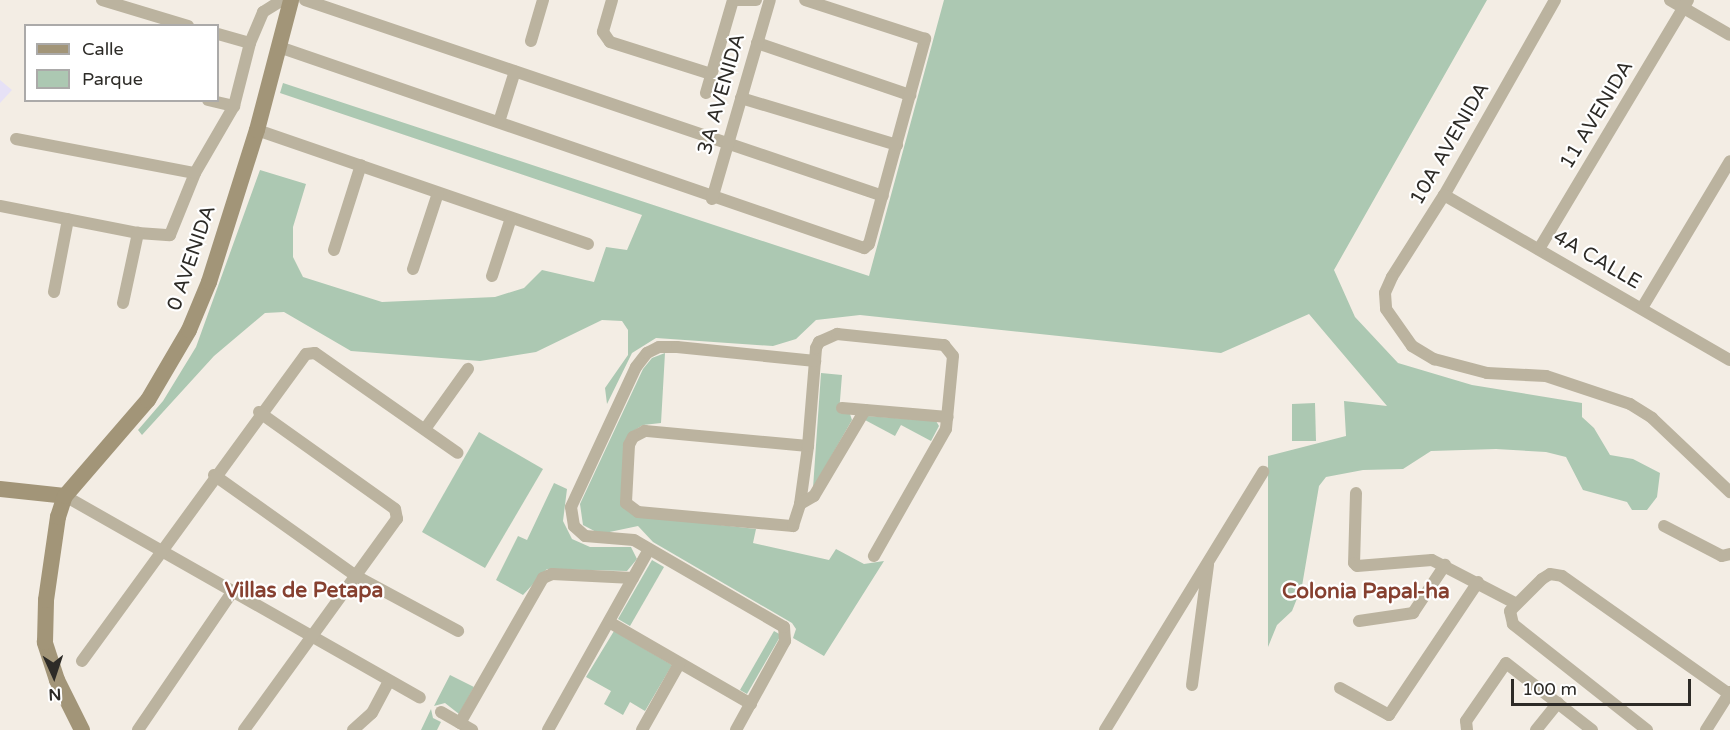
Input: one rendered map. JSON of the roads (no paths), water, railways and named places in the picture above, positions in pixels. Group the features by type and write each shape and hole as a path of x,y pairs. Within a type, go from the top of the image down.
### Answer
{"main road":[{"name":"0 AVENIDA","path":"65,496 105,454 172,364 209,282 256,130 291,0"},
{"path":"0,489 65,496 53,541 44,624 51,663 82,730"}],"street":[{"path":"102,0 181,24"},
{"path":"0,206 163,237 175,230 195,173 234,106 250,43 263,12 282,0"},
{"path":"305,0 883,196"},
{"path":"531,41 543,0"},
{"path":"612,0 603,32 610,42 711,74"},
{"path":"706,93 735,0 756,0"},
{"name":"3A AVENIDA","path":"712,199 770,0"},
{"path":"279,47 499,122 712,199 864,248 870,244 926,39 806,0"},
{"name":"10A AVENIDA","path":"1555,0 1444,195 1392,277 1385,293 1386,309 1412,346 1434,359 1487,373 1546,376 1630,404 1652,418 1730,492"},
{"path":"1670,0 1685,4 1730,35"},
{"name":"11 AVENIDA","path":"1539,249 1685,4"},
{"path":"219,34 250,43"},
{"path":"757,43 910,95"},
{"path":"499,122 515,71"},
{"path":"741,98 897,145"},
{"path":"217,102 234,106"},
{"path":"256,130 588,244"},
{"path":"16,139 195,173"},
{"path":"1642,308 1730,161"},
{"path":"334,250 360,165"},
{"path":"413,269 438,193"},
{"name":"4A CALLE","path":"1444,195 1730,360"},
{"path":"492,276 511,218"},
{"path":"54,292 68,219"},
{"path":"123,303 138,233"},
{"path":"808,446 655,430 636,434 629,444 624,499 634,511 793,526 800,504 808,446 817,344 832,334 944,345 953,356 946,429 874,556"},
{"path":"736,730 785,641 784,627 631,539 589,538 574,526 571,512 643,357 666,346 815,361"},
{"path":"82,661 303,355 312,352 458,453"},
{"path":"425,429 468,369"},
{"path":"842,408 948,417"},
{"path":"800,504 814,496 865,410"},
{"path":"244,730 395,523 395,509 260,412"},
{"path":"1105,730 1263,472"},
{"path":"214,476 356,576 458,632"},
{"path":"1356,493 1354,562 1357,566 1420,560 1445,565 1515,603"},
{"path":"65,496 420,698"},
{"path":"1664,526 1722,556 1730,554"},
{"path":"548,730 649,549"},
{"path":"1192,685 1208,561"},
{"path":"1359,621 1413,613 1445,565"},
{"path":"460,723 543,578 552,574 633,578"},
{"path":"1647,730 1513,624 1509,618 1515,603 1542,579 1550,574 1562,576 1729,693 1706,730"},
{"path":"1340,688 1389,716 1478,582"},
{"path":"138,730 232,592"},
{"path":"609,622 751,704"},
{"path":"1467,730 1466,721 1506,663 1592,730"},
{"path":"642,730 679,664"},
{"path":"353,730 372,713 389,681"},
{"path":"1536,730 1558,703"},
{"path":"441,712 472,730"},
{"path":"370,730 372,713"}],"district":[{"name":"Villas de Petapa","path":"304,591"},
{"name":"Colonia Papal-ha","path":"1366,592"}]}
